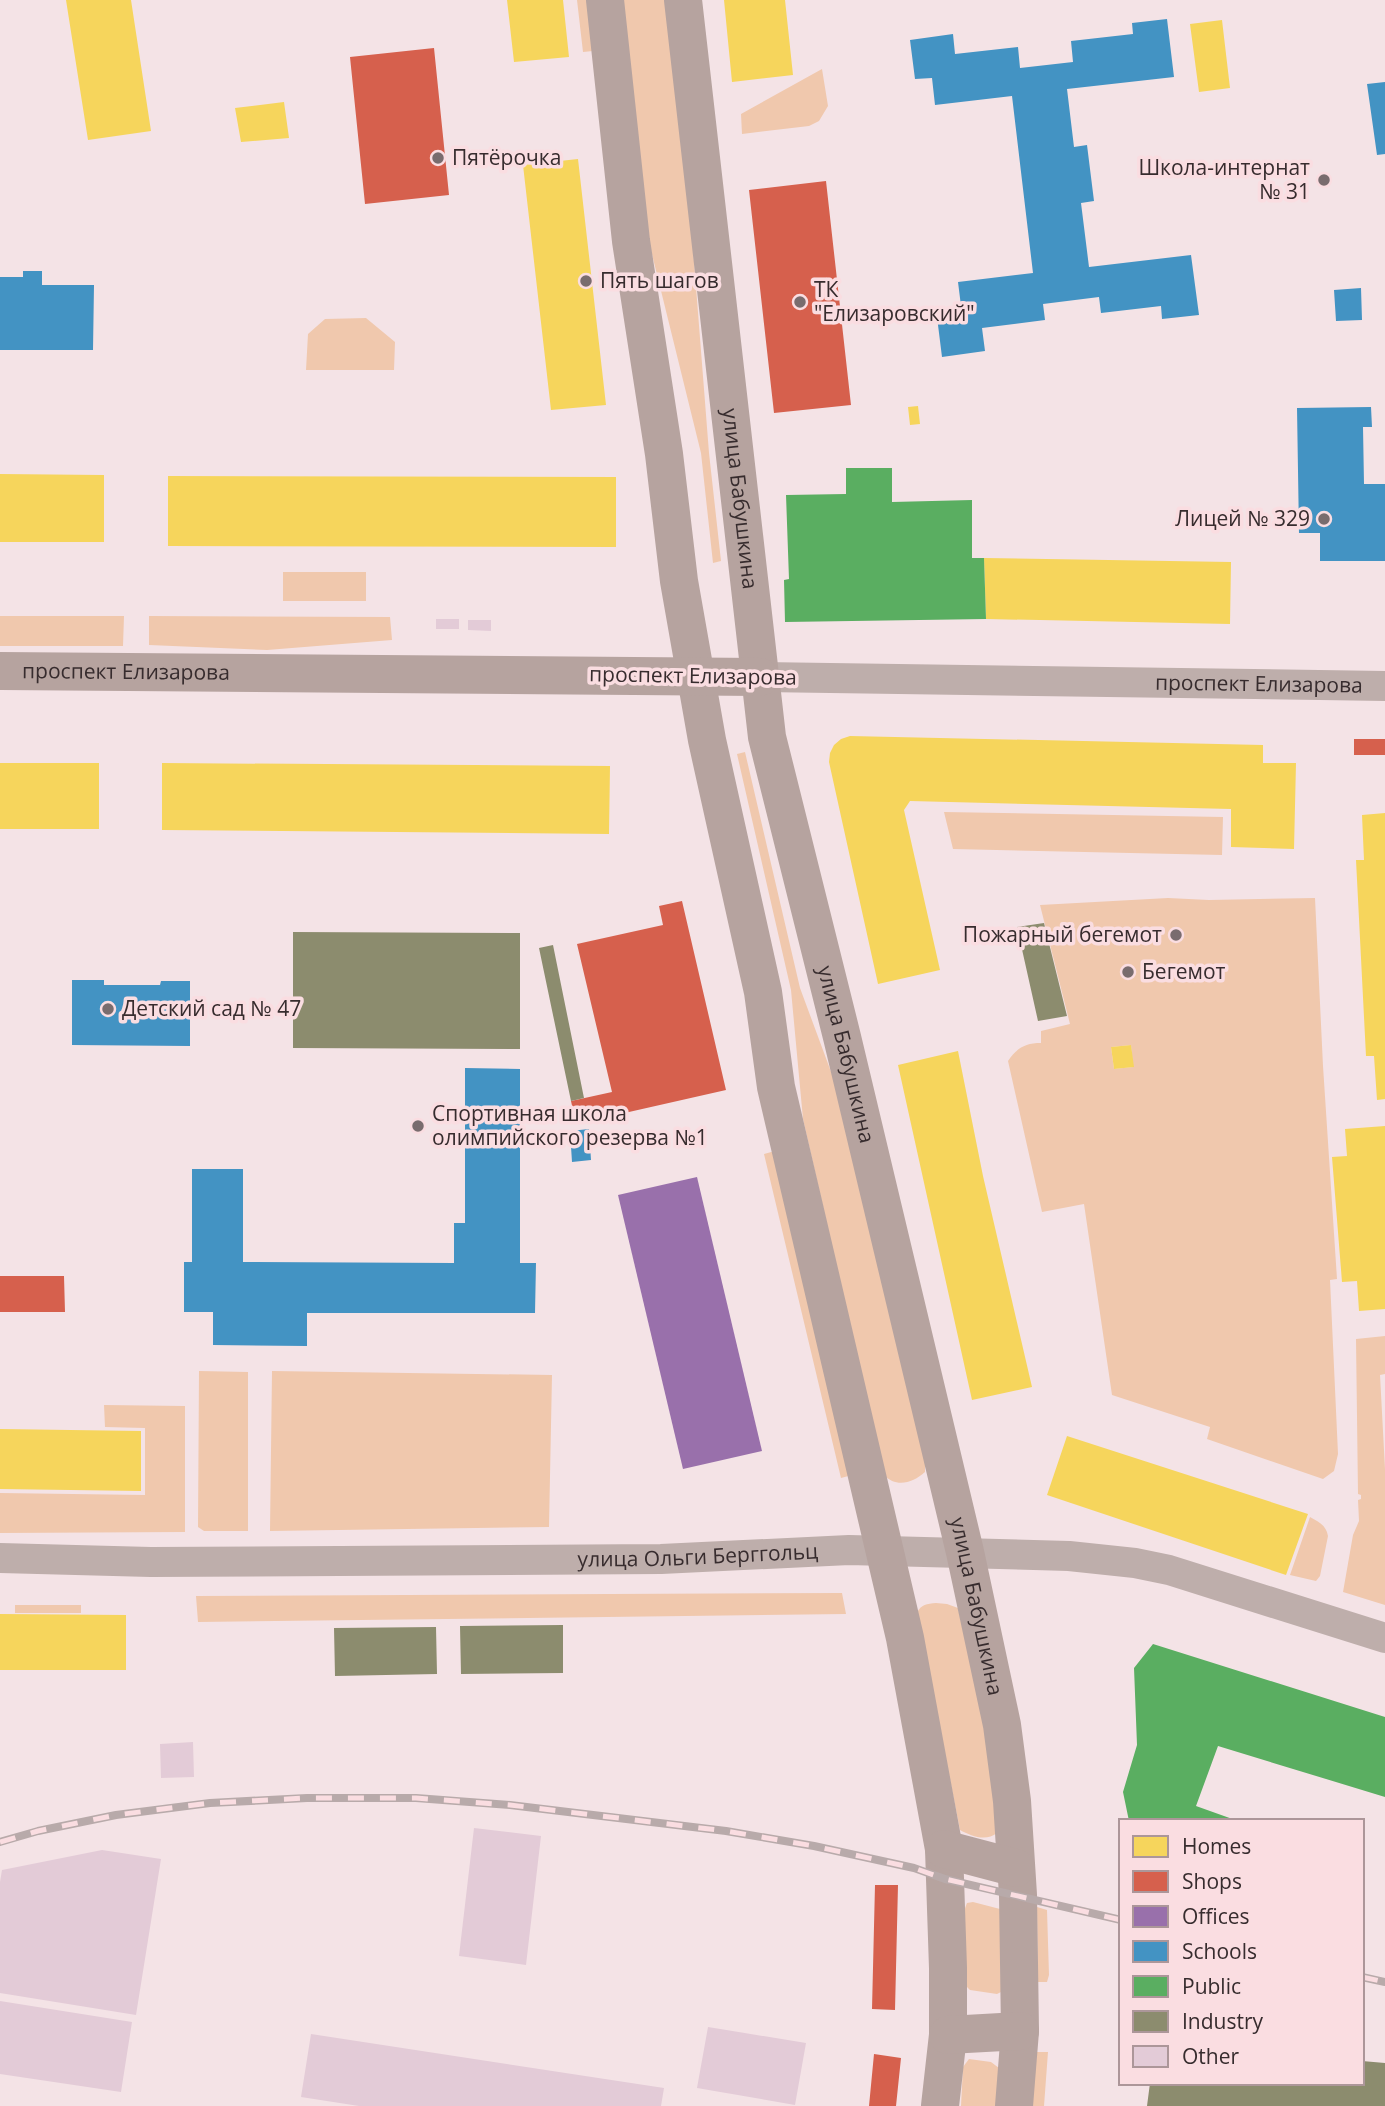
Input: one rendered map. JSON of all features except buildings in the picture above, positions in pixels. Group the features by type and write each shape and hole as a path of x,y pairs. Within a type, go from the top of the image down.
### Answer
{"street":[{"path":"605,0 631,241 664,454 679,581 707,740 763,992 776,1087 905,1638 944,1849 948,2035 940,2106"},
{"name":"улица Бабушкина","path":"683,0 767,737 965,1552 1002,1725 1012,1801 1016,1868 1020,2031 1014,2106"},
{"name":"проспект Елизарова","path":"0,671 696,676 1385,686"},
{"name":"улица Ольги Берггольц","path":"0,1558 151,1562 648,1559 849,1550 1069,1556 1169,1570 1385,1638"},
{"path":"944,1849 1016,1868"},
{"path":"948,2035 1020,2031"}],"shaded area":[{"path":"577,0 588,0 593,51 583,52"},
{"path":"622,0 666,0 692,236 709,453 721,561 713,563 701,453 648,238"},
{"path":"822,69 828,106 819,121 809,126 742,134 741,114"},
{"path":"366,318 395,342 394,370 306,370 308,334 325,319"},
{"path":"283,572 366,572 366,601 283,601"},
{"path":"0,616 124,616 123,646 0,646"},
{"path":"149,616 390,617 392,640 267,650 149,645"},
{"path":"745,752 800,988 847,1115 925,1463 925,1472 904,1483 894,1482 884,1475 803,1119 791,990 737,754"},
{"path":"944,812 1223,817 1222,855 953,849"},
{"path":"1168,898 1315,898 1337,1279 1330,1280 1338,1454 1334,1471 1323,1479 1207,1439 1210,1427 1112,1395 1084,1204 1042,1212 1008,1061 1022,1047 1041,1043 1041,1031 1070,1024 1040,905","holes":["1131,1045 1133,1067 1114,1069 1111,1047"]},
{"path":"775,1151 852,1475 841,1478 764,1154"},
{"path":"1385,1336 1385,1374 1380,1375 1385,1469 1385,1605 1343,1592 1353,1535 1359,1521 1358,1500 1361,1499 1358,1494 1356,1339"},
{"path":"199,1371 248,1372 248,1531 204,1531 198,1527"},
{"path":"272,1371 552,1375 549,1527 270,1531"},
{"path":"104,1405 185,1406 185,1532 0,1533 0,1493 145,1495 145,1428 105,1427"},
{"path":"1310,1517 1324,1526 1328,1536 1320,1576 1316,1581 1290,1575"},
{"path":"842,1593 846,1614 198,1622 196,1596"},
{"path":"936,1603 958,1608 987,1738 997,1833 993,1836 983,1838 960,1830 917,1613 922,1606"},
{"path":"15,1605 81,1605 81,1613 15,1613"},
{"path":"967,1903 1000,1909 1001,1992 997,1994 970,1990 967,1987 964,1911"},
{"path":"1037,1907 1047,1910 1047,1982 1038,1982"},
{"path":"1037,2052 1048,2052 1044,2106 1031,2106"},
{"path":"969,2059 991,2062 999,2068 998,2106 961,2106 963,2067"}],"railway":[{"path":"0,1842 116,1815 210,1803 307,1798 416,1798 510,1805 726,1831 814,1846 1119,1920"},
{"path":"1364,1977 1385,1982"}],"place":[{"name":"Пятёрочка","path":"438,158"},
{"name":"Школа-интернат № 31","path":"1324,180"},
{"name":"Пять шагов","path":"586,281"},
{"name":"ТК \"Елизаровский\"","path":"800,302"},
{"name":"Лицей № 329","path":"1324,519"},
{"name":"Пожарный бегемот","path":"1176,935"},
{"name":"Бегемот","path":"1128,972"},
{"name":"Детский сад № 47","path":"108,1009"},
{"name":"Спортивная школа олимпийского резерва №1","path":"418,1126"}]}
